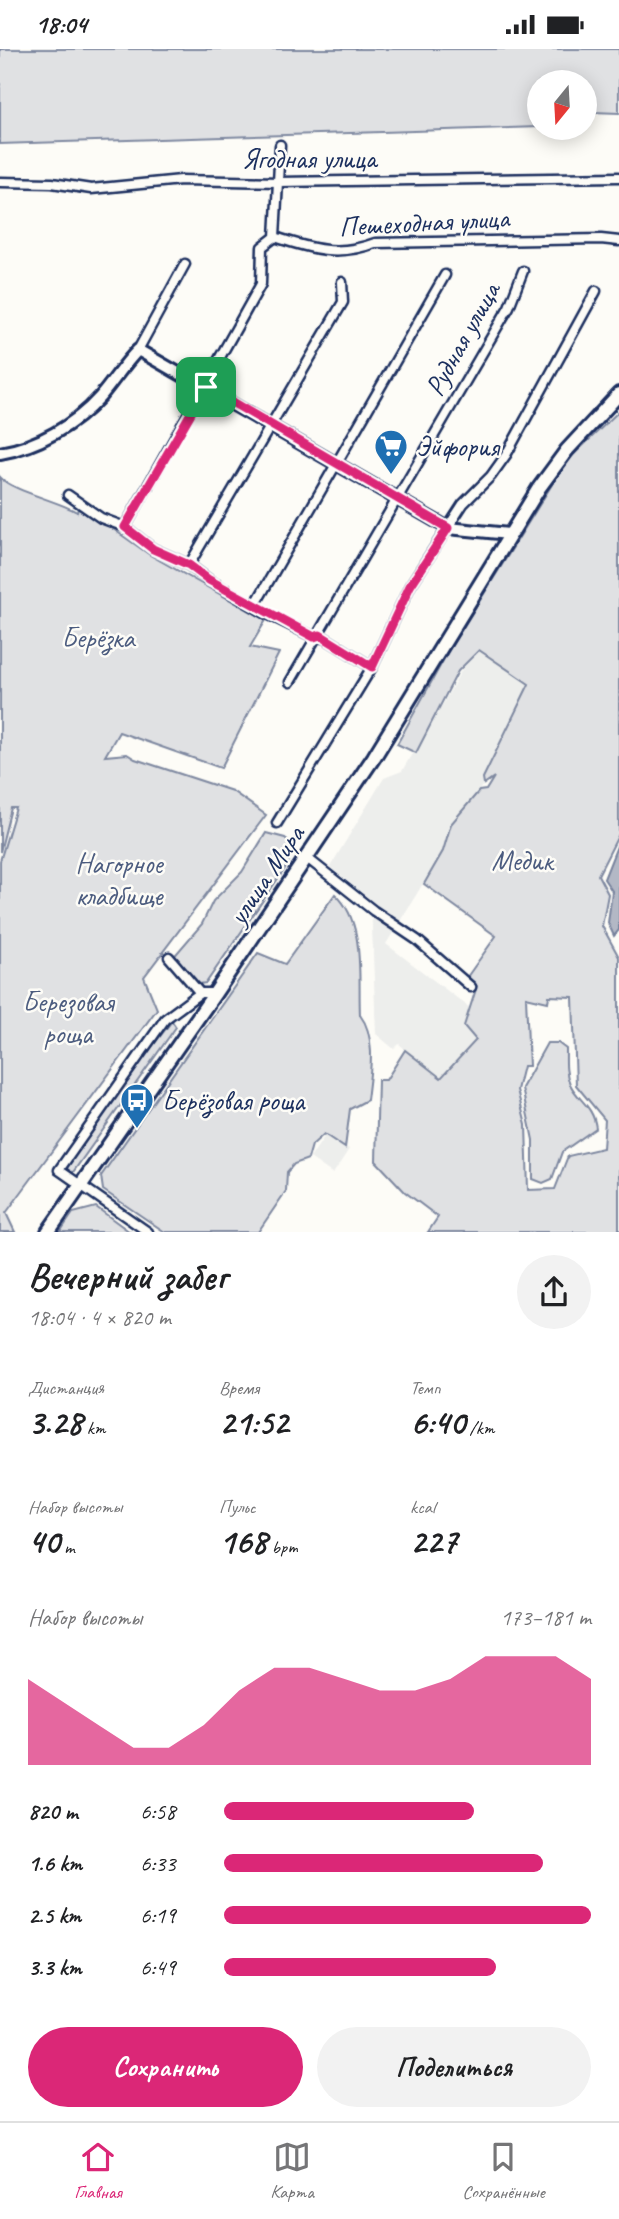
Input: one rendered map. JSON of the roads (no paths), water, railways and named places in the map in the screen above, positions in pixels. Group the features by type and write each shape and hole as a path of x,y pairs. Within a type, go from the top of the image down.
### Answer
{"main road":[{"name":"улица Мира","path":"48,1232 215,993 374,757 509,534 567,450 619,394"}],"street":[{"path":"125,527 206,387 261,284 262,247 275,237 280,145"},
{"name":"Ягодная улица","path":"0,182 52,183 91,189 181,180 278,182 619,177"},
{"name":"Пешеходная улица","path":"275,237 309,249 352,252 375,243 601,239 619,241"},
{"path":"0,453 24,447 69,424 99,398 138,350 185,264"},
{"name":"Рудная улица","path":"290,682 320,635 509,307 523,271"},
{"path":"255,605 445,275"},
{"path":"189,565 343,302 342,282"},
{"path":"277,823 372,667 410,586 448,528 506,455 596,291"},
{"path":"138,350 272,424 398,501 448,528 509,534"},
{"path":"68,495 101,518 125,527 153,549 189,565 209,580 314,637 320,635 372,667"},
{"path":"307,858 374,911 417,940 471,987"},
{"path":"169,957 200,993"},
{"path":"148,1232 59,1170 164,1019 200,993 215,993"}],"place":[{"name":"Эйфория","path":"391,476"},
{"name":"Берёзовая роща","path":"137,1130"}],"park label":[{"name":"Берёзка","path":"98,637"},
{"name":"Медик","path":"522,860"},
{"name":"Нагорное кладбище","path":"119,879"},
{"name":"Березовая роща","path":"68,1017"}]}
